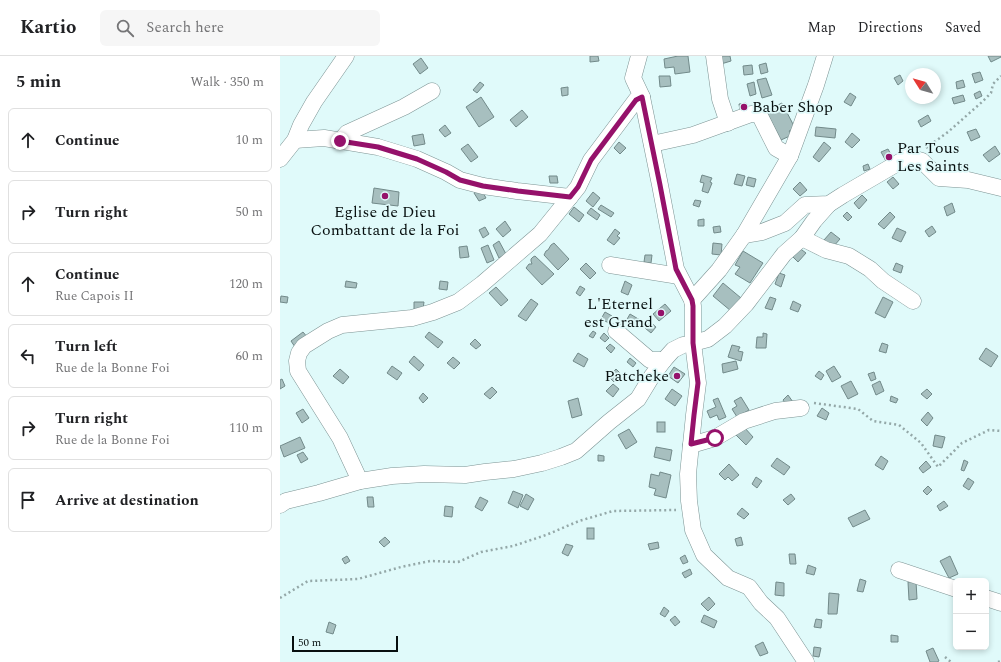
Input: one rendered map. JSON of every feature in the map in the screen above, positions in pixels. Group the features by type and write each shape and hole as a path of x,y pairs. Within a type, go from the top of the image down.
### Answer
{"street":[{"path":"280,158 295,140 314,102 346,56"},
{"path":"640,56 633,78 642,97 676,269 692,300 693,306 693,343 698,383 688,474 689,501 693,530 704,555 728,578 749,587 761,603 777,618 806,662"},
{"path":"714,56 720,99 728,123"},
{"path":"692,300 719,270 744,235 790,156 825,56"},
{"path":"340,141 347,133 404,107 432,91"},
{"path":"360,481 340,438 298,371 297,361 299,353 304,346 328,330 342,325 412,318 433,312 458,302 482,284 540,234 578,187 591,160 636,100 642,97"},
{"path":"652,144 693,135 751,114 759,114 776,148 790,156"},
{"path":"295,140 324,138 378,147 417,159 460,180 483,186 570,197"},
{"path":"280,505 286,501 360,481 392,476 424,474 465,475 514,469 542,464 576,451 638,399 652,376 673,350 683,345 708,339 725,326 746,304 784,254 802,238 829,204 843,195 908,157 922,161 939,178 968,180 1001,188"},
{"path":"744,235 762,232 785,223 805,205 829,204"},
{"path":"802,238 826,250 849,256 870,269 883,281 914,301"},
{"path":"610,264 679,276"},
{"path":"616,331 650,360 664,360"},
{"path":"691,444 715,438 744,421 775,411 802,408"},
{"path":"899,570 953,588"},
{"path":"989,599 1001,603"}],"path":[{"path":"914,159 982,102 991,93 993,84 1001,76"},
{"path":"802,408 815,402 858,409 873,421 899,425 921,443 938,467 962,443 989,430 1001,432"},
{"path":"280,598 308,581 358,579 401,567 430,561 458,562 481,552 513,546 546,535 579,521 613,511 690,510"},
{"path":"945,657 951,662"}],"building":[{"path":"590,56 598,56 599,61 590,62"},
{"path":"678,56 688,56 690,72 675,74 674,67 665,68 664,59"},
{"path":"720,56 730,56 731,61 721,64"},
{"path":"988,56 1001,56 1001,57 991,62"},
{"path":"421,58 428,68 420,74 413,64"},
{"path":"766,63 768,72 761,74 759,65"},
{"path":"752,65 753,74 744,75 743,66"},
{"path":"980,72 983,80 975,83 972,74"},
{"path":"900,75 903,81 898,85 894,78"},
{"path":"659,76 670,76 671,86 660,87"},
{"path":"766,78 772,95 762,98 757,80"},
{"path":"963,80 965,87 957,89 956,82"},
{"path":"480,82 484,85 477,93 473,90"},
{"path":"754,82 756,94 750,96 747,84"},
{"path":"568,87 568,95 562,96 561,88"},
{"path":"980,91 982,96 976,99 974,94"},
{"path":"850,93 856,97 851,106 844,102"},
{"path":"963,95 965,101 954,104 952,98"},
{"path":"481,97 494,117 479,127 466,107"},
{"path":"746,103 748,110 740,111 739,104"},
{"path":"782,103 795,128 789,131 792,135 781,140 766,111"},
{"path":"522,110 528,117 516,127 510,120"},
{"path":"928,115 931,121 921,127 918,121"},
{"path":"445,125 451,133 445,137 439,130"},
{"path":"816,127 836,129 835,138 815,136"},
{"path":"976,129 980,137 971,141 967,132"},
{"path":"852,133 860,140 852,148 845,142"},
{"path":"423,134 425,144 414,146 412,136"},
{"path":"619,142 626,148 620,154 614,148"},
{"path":"824,142 831,148 819,162 813,157"},
{"path":"468,144 478,157 471,162 461,149"},
{"path":"995,146 1000,154 989,162 983,155"},
{"path":"888,149 895,162 888,165 881,152"},
{"path":"868,164 870,169 864,171 863,166"},
{"path":"951,164 961,165 961,172 950,171"},
{"path":"737,174 745,176 742,186 734,184"},
{"path":"702,175 712,178 710,182 712,183 708,193 702,191 704,183 700,182"},
{"path":"549,176 557,176 558,183 550,183"},
{"path":"748,177 756,179 754,187 746,185"},
{"path":"893,177 899,184 893,189 887,182"},
{"path":"800,182 807,190 800,196 793,189"},
{"path":"374,188 399,192 398,206 372,203"},
{"path":"481,189 486,198 479,201 474,193"},
{"path":"593,192 600,198 593,207 586,201"},
{"path":"862,195 867,200 859,209 854,203"},
{"path":"695,200 701,201 699,207 693,205"},
{"path":"952,203 955,212 947,216 944,207"},
{"path":"601,205 614,213 611,217 598,209"},
{"path":"574,207 584,215 579,222 569,214"},
{"path":"591,208 600,215 597,220 587,213"},
{"path":"847,212 852,217 848,221 843,216"},
{"path":"890,212 895,217 884,229 878,224"},
{"path":"704,219 704,226 698,226 698,220"},
{"path":"505,221 511,230 503,237 496,229"},
{"path":"720,226 721,232 714,233 713,227"},
{"path":"932,226 936,232 929,237 925,231"},
{"path":"485,227 489,234 483,238 479,230"},
{"path":"897,228 906,232 901,242 892,238"},
{"path":"615,229 620,233 617,236 620,238 614,245 607,240"},
{"path":"831,232 840,239 833,247 824,240"},
{"path":"499,241 506,254 499,258 493,245"},
{"path":"554,243 569,259 558,270 544,255"},
{"path":"713,243 722,244 721,255 712,254"},
{"path":"488,245 494,260 487,263 481,248"},
{"path":"467,246 469,257 460,258 459,247"},
{"path":"798,247 806,253 798,262 791,255"},
{"path":"743,251 763,263 750,283 735,274 740,267 735,265"},
{"path":"645,255 652,255 651,263 644,262"},
{"path":"535,256 554,274 542,285 526,268 529,264 532,264 531,259"},
{"path":"586,263 596,273 590,279 580,269"},
{"path":"896,263 903,266 901,273 893,270"},
{"path":"779,273 785,275 781,287 775,284"},
{"path":"346,281 357,283 356,288 345,287"},
{"path":"440,281 448,282 447,290 439,289"},
{"path":"625,281 632,285 628,295 621,292"},
{"path":"723,283 741,298 731,311 713,296"},
{"path":"580,286 585,289 580,296 576,293"},
{"path":"496,287 508,300 501,306 489,293"},
{"path":"281,296 288,297 287,303 280,302"},
{"path":"770,297 776,299 772,310 765,308"},
{"path":"883,297 893,302 885,318 875,313"},
{"path":"531,299 538,304 526,321 518,316"},
{"path":"793,301 801,305 798,312 790,309"},
{"path":"414,302 424,302 423,309 414,309"},
{"path":"665,304 671,311 659,321 653,314"},
{"path":"605,312 612,316 609,323 601,319"},
{"path":"630,314 640,320 637,327 626,321"},
{"path":"650,322 656,327 651,333 645,328"},
{"path":"593,331 596,333 593,338 589,336"},
{"path":"303,332 308,338 295,347 291,341"},
{"path":"429,332 443,342 438,348 425,337"},
{"path":"604,333 609,338 605,342 600,338"},
{"path":"763,333 767,334 766,348 756,348 757,337 763,337"},
{"path":"475,339 481,345 476,349 470,344"},
{"path":"882,343 888,345 886,353 879,351"},
{"path":"610,344 615,348 611,353 606,348"},
{"path":"732,345 740,347 738,351 743,352 741,361 728,357"},
{"path":"986,348 998,356 991,367 979,359"},
{"path":"578,353 588,359 584,367 573,361"},
{"path":"414,356 424,365 419,371 409,362"},
{"path":"453,357 460,363 454,369 447,363"},
{"path":"630,358 636,363 633,367 627,362"},
{"path":"736,361 738,369 723,373 722,364"},
{"path":"392,366 402,373 397,380 387,373"},
{"path":"834,366 841,377 832,382 826,371"},
{"path":"674,367 685,374 678,383 668,376"},
{"path":"340,369 349,377 343,384 333,376"},
{"path":"616,369 621,374 614,382 609,377"},
{"path":"819,371 824,375 821,380 815,376"},
{"path":"874,372 876,379 871,381 868,374"},
{"path":"282,379 285,386 280,389 280,380"},
{"path":"851,381 858,394 848,399 841,386"},
{"path":"880,381 884,391 876,395 872,385"},
{"path":"613,384 619,389 613,397 606,391"},
{"path":"492,387 497,392 490,399 484,394"},
{"path":"672,389 682,396 675,406 665,399"},
{"path":"927,389 932,394 927,399 921,394"},
{"path":"423,393 428,398 423,403 419,398"},
{"path":"788,395 793,402 787,406 783,400"},
{"path":"891,396 898,399 896,403 890,401"},
{"path":"741,397 749,410 737,417 732,409 737,406 734,401"},
{"path":"578,398 582,415 572,418 568,401"},
{"path":"718,398 726,417 719,420 717,415 710,418 707,411 716,407 713,400"},
{"path":"822,408 829,413 826,420 817,416"},
{"path":"303,409 309,418 302,423 296,413"},
{"path":"928,412 933,418 927,426 921,420"},
{"path":"657,422 665,422 665,432 657,432"},
{"path":"744,427 753,437 746,445 736,435"},
{"path":"629,429 637,442 626,449 618,435"},
{"path":"935,435 945,437 942,448 933,446"},
{"path":"300,437 305,448 284,457 280,446"},
{"path":"656,447 672,450 670,461 654,457"},
{"path":"303,452 308,459 301,463 297,455"},
{"path":"598,455 604,456 604,461 598,461"},
{"path":"881,456 888,461 883,470 875,465"},
{"path":"777,458 790,467 784,475 771,466"},
{"path":"964,460 968,462 964,471 961,470"},
{"path":"926,461 931,467 923,473 919,468"},
{"path":"729,464 739,475 732,481 728,477 725,480 719,474"},
{"path":"660,472 671,475 666,498 654,495 656,489 649,487 651,474 659,476"},
{"path":"756,477 762,481 757,488 752,484"},
{"path":"968,478 974,482 969,490 963,486"},
{"path":"928,486 932,490 927,495 923,491"},
{"path":"513,491 523,495 518,508 508,503"},
{"path":"526,494 534,499 528,510 520,506"},
{"path":"791,494 795,499 788,505 783,500"},
{"path":"367,497 373,497 374,507 368,507"},
{"path":"480,497 488,501 482,511 475,507"},
{"path":"944,501 948,506 940,511 937,506"},
{"path":"445,506 453,507 452,517 444,516"},
{"path":"742,508 749,514 744,519 737,514"},
{"path":"865,510 870,519 853,527 848,518"},
{"path":"587,528 594,528 594,539 587,539"},
{"path":"385,537 390,542 384,547 379,542"},
{"path":"741,537 743,545 737,546 735,539"},
{"path":"658,542 659,548 650,550 648,544"},
{"path":"566,544 573,546 568,556 562,553"},
{"path":"789,554 795,554 796,564 790,564"},
{"path":"685,555 688,562 683,564 680,558"},
{"path":"347,556 350,561 345,564 342,559"},
{"path":"950,556 958,574 949,578 940,561"},
{"path":"808,565 816,568 814,575 806,573"},
{"path":"690,569 692,574 685,578 682,573"},
{"path":"860,579 866,581 863,592 857,591"},
{"path":"916,581 917,599 909,600 908,582"},
{"path":"776,582 784,583 784,596 775,595"},
{"path":"829,593 839,594 837,614 828,614"},
{"path":"709,597 715,604 708,611 701,604"},
{"path":"664,607 669,611 665,617 660,614"},
{"path":"704,615 717,621 714,628 701,622"},
{"path":"675,616 680,622 675,626 670,620"},
{"path":"816,619 822,620 821,628 814,627"},
{"path":"329,622 336,625 333,634 326,632"},
{"path":"891,635 898,636 898,642 891,642"},
{"path":"763,642 768,653 760,656 755,646"},
{"path":"814,647 821,648 819,657 813,656"},
{"path":"933,648 939,661 937,662 930,662 926,651"}],"place":[{"name":"Baber Shop","path":"744,107"},
{"name":"Par Tous Les Saints","path":"889,157"},
{"name":"Eglise de Dieu Combattant de la Foi","path":"385,196"},
{"name":"L'Eternel est Grand","path":"661,313"},
{"name":"Patcheke","path":"677,376"}],"route":[{"path":"340,141 378,147 417,159 460,180 483,186 570,197 578,187 591,160 636,100 642,97 676,269 692,300 693,306 693,343 698,383 691,444 715,438"}]}
